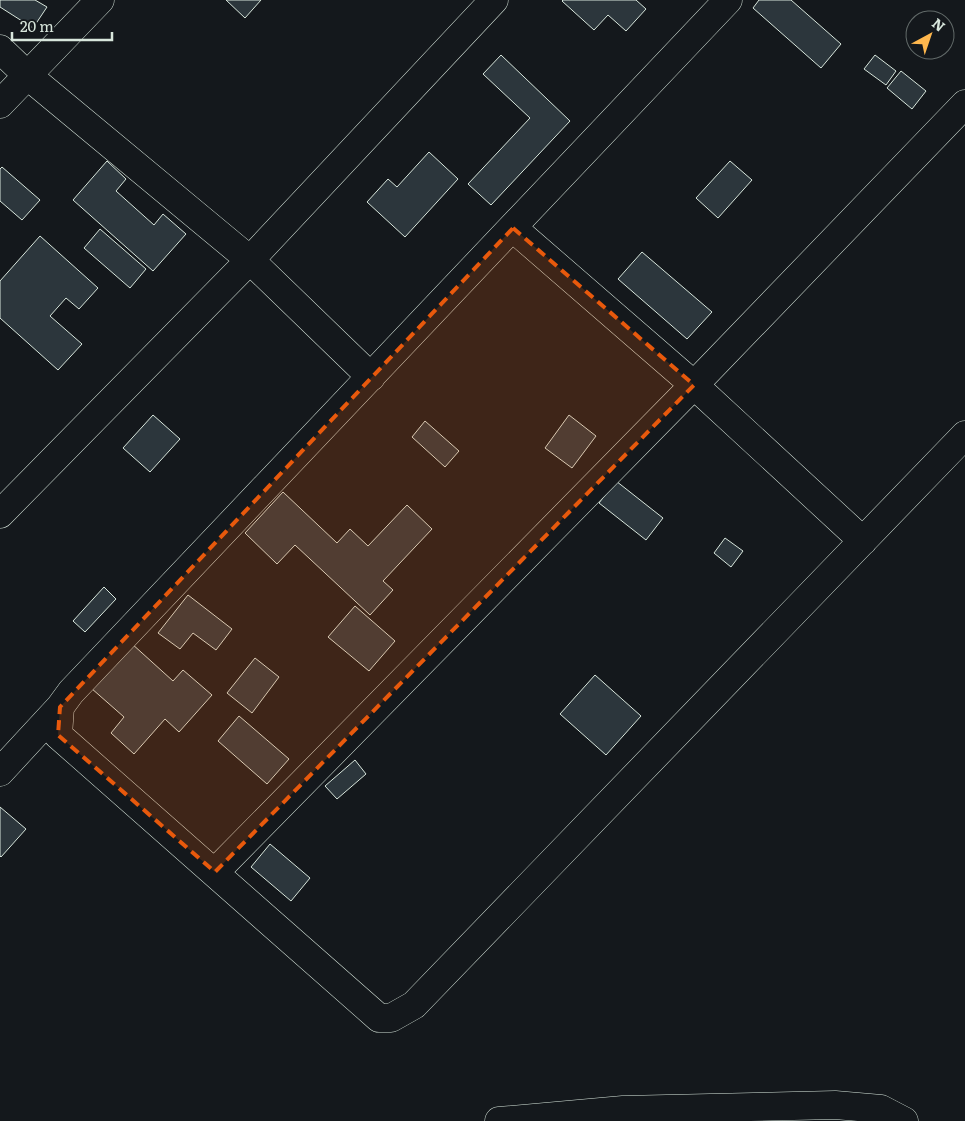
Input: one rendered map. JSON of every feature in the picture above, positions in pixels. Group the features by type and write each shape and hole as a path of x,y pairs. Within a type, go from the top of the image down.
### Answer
{"street":[{"path":"0,104 100,0"},
{"path":"0,514 250,260 494,0"},
{"path":"0,772 85,677 728,0"},
{"path":"0,49 28,76 250,260 371,377"},
{"path":"215,872 694,386 965,104"},
{"path":"513,228 694,386 863,541"},
{"path":"60,707 58,735 379,1018 391,1018 414,1005 965,435"},
{"path":"498,1121 623,1110 835,1105 881,1109 904,1121"}],"highlighted area":[{"path":"513,228 694,385 215,872 58,735 60,707"}],"building":[{"path":"0,0 35,0 47,7 33,28 0,7"},
{"path":"226,0 261,0 245,18"},
{"path":"563,0 636,0 646,9 626,31 608,15 594,30"},
{"path":"759,0 791,0 841,44 821,68 753,8"},
{"path":"501,55 570,121 491,205 468,184 530,118 483,74"},
{"path":"875,55 896,71 886,85 864,69"},
{"path":"901,71 926,91 912,109 887,88"},
{"path":"429,152 458,179 405,237 367,202 388,179 397,187"},
{"path":"107,161 126,179 116,191 154,225 163,214 186,234 153,271 73,200"},
{"path":"730,161 752,180 718,218 696,198"},
{"path":"2,167 40,200 22,220 0,201 0,169"},
{"path":"100,229 146,269 130,288 84,248"},
{"path":"40,236 98,288 79,309 66,298 50,316 82,344 58,370 0,318 0,281"},
{"path":"642,252 712,312 687,339 618,279"},
{"path":"153,415 180,439 150,472 123,448"},
{"path":"569,415 596,436 572,468 545,448"},
{"path":"425,421 459,451 445,467 412,437"},
{"path":"616,481 663,518 646,540 599,503"},
{"path":"283,492 337,543 350,529 368,546 407,505 432,529 383,581 393,590 370,615 295,545 277,564 245,533"},
{"path":"725,538 743,551 731,567 714,553"},
{"path":"104,587 116,599 85,632 73,621"},
{"path":"188,595 232,629 216,650 193,633 180,649 158,633"},
{"path":"355,606 395,641 369,671 328,637"},
{"path":"131,643 173,681 183,670 212,695 179,732 165,719 134,754 111,733 124,717 91,688"},
{"path":"255,658 279,677 252,713 227,693"},
{"path":"595,675 641,716 606,755 560,714"},
{"path":"239,716 289,759 267,784 218,741"},
{"path":"355,760 366,774 337,799 325,786"},
{"path":"0,807 26,829 1,857 0,856"},
{"path":"270,844 310,878 291,901 251,867"}]}
